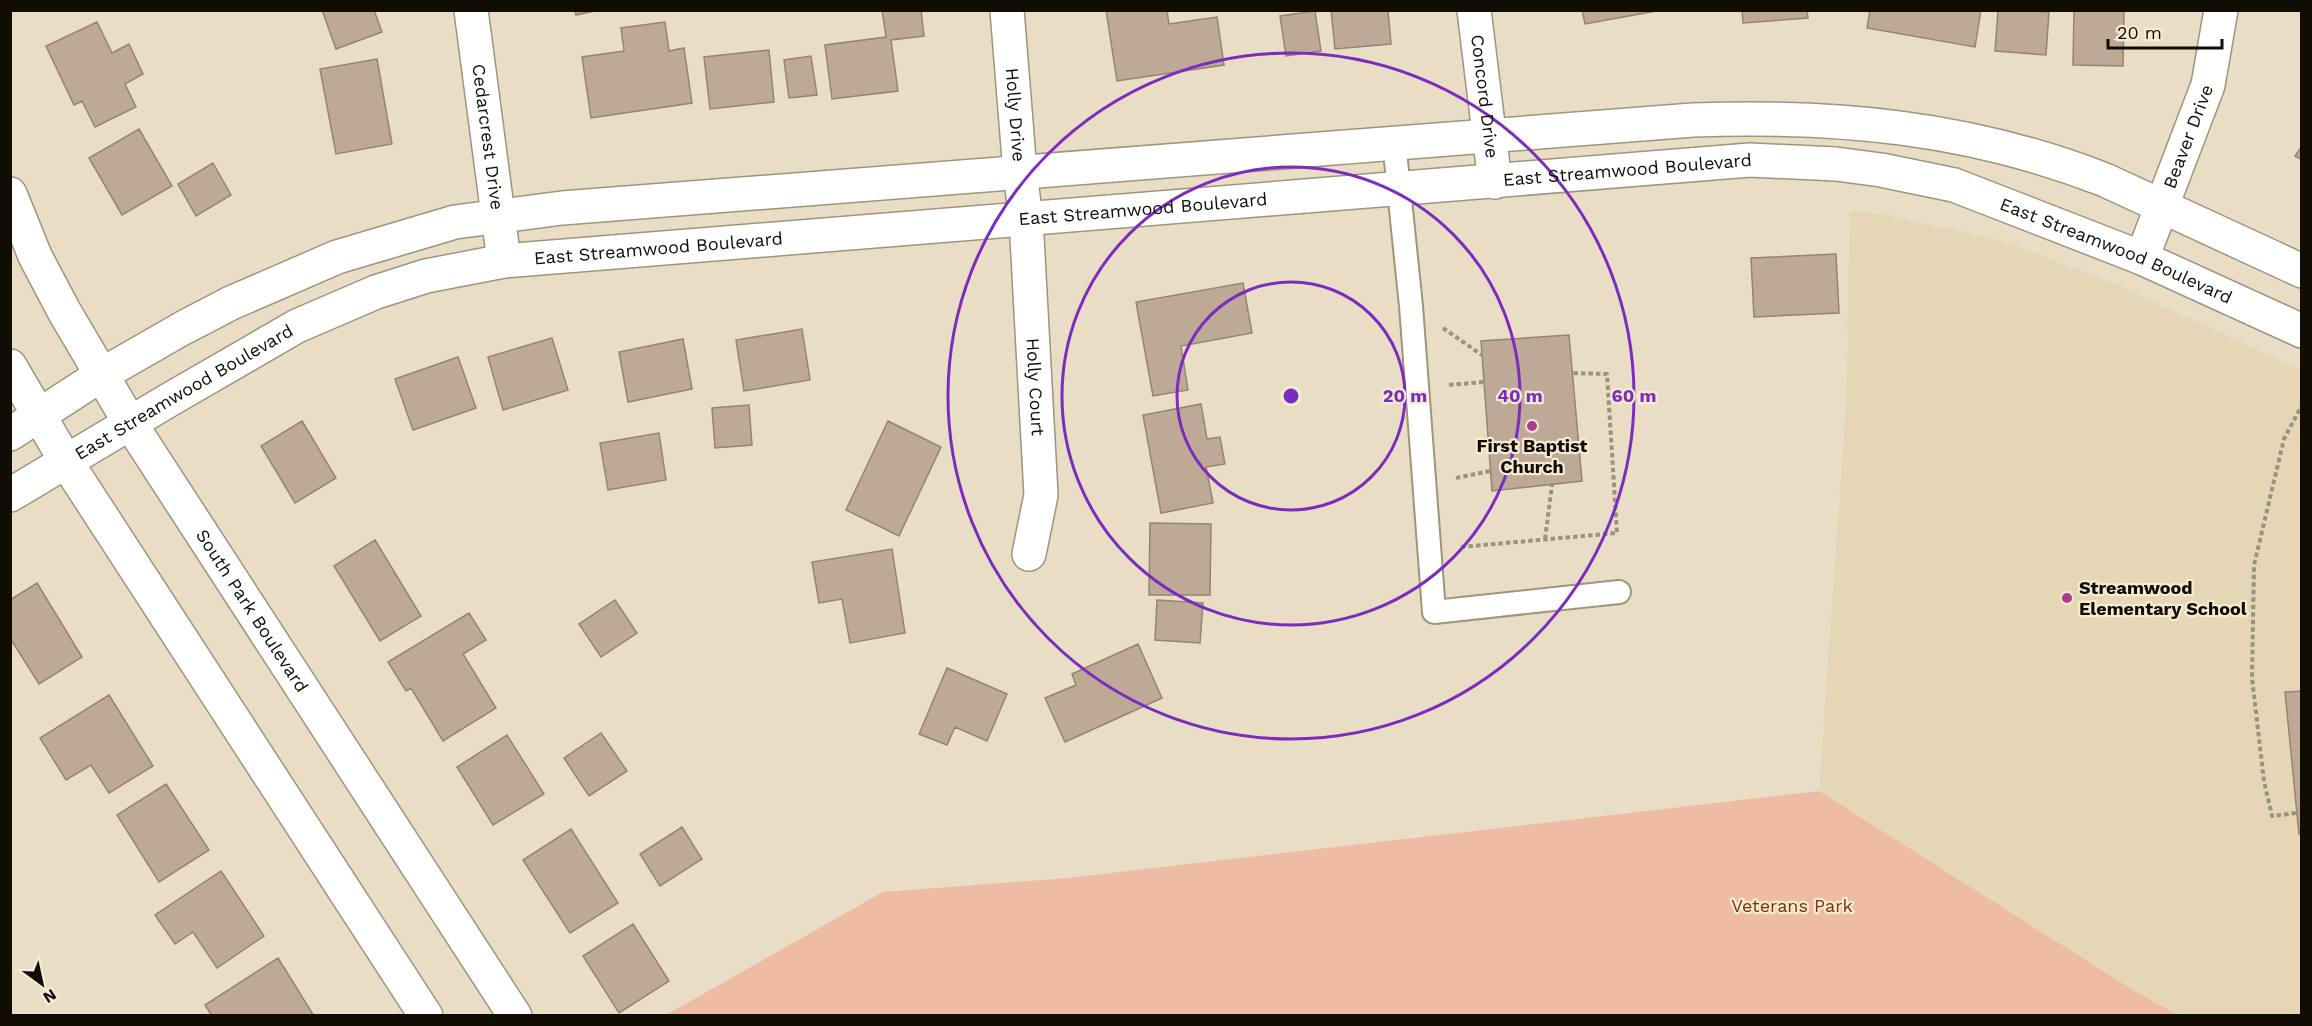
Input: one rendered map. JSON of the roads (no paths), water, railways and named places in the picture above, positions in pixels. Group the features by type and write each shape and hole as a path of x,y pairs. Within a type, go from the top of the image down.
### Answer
{"street":[{"name":"Cedarcrest Drive","path":"471,10 496,216 504,261"},
{"name":"Holly Drive","path":"1006,10 1026,219"},
{"name":"Concord Drive","path":"1474,10 1495,182"},
{"name":"Beaver Drive","path":"2142,258 2208,85 2221,10"},
{"path":"10,434 101,375 231,303 338,257 455,222 561,208 1727,118 1796,118 1858,122 1956,136 2034,155 2104,180 2301,272"},
{"name":"East Streamwood Boulevard","path":"10,495 297,326 344,304 426,276 504,261 1750,160 1836,164 1881,170 1954,185 2142,258 2301,332"},
{"name":"South Park Boulevard","path":"10,194 35,256 130,423 515,1016"},
{"name":"Holly Court","path":"1026,219 1041,495 1029,554"},
{"path":"10,366 67,463 426,1016"}],"lane":[{"path":"1394,142 1411,306 1434,612 1619,592"}],"place":[{"name":"First Baptist Church","path":"1532,426"},
{"name":"Streamwood Elementary School","path":"2067,598"}],"park label":[{"name":"Veterans Park","path":"1792,906"}]}
